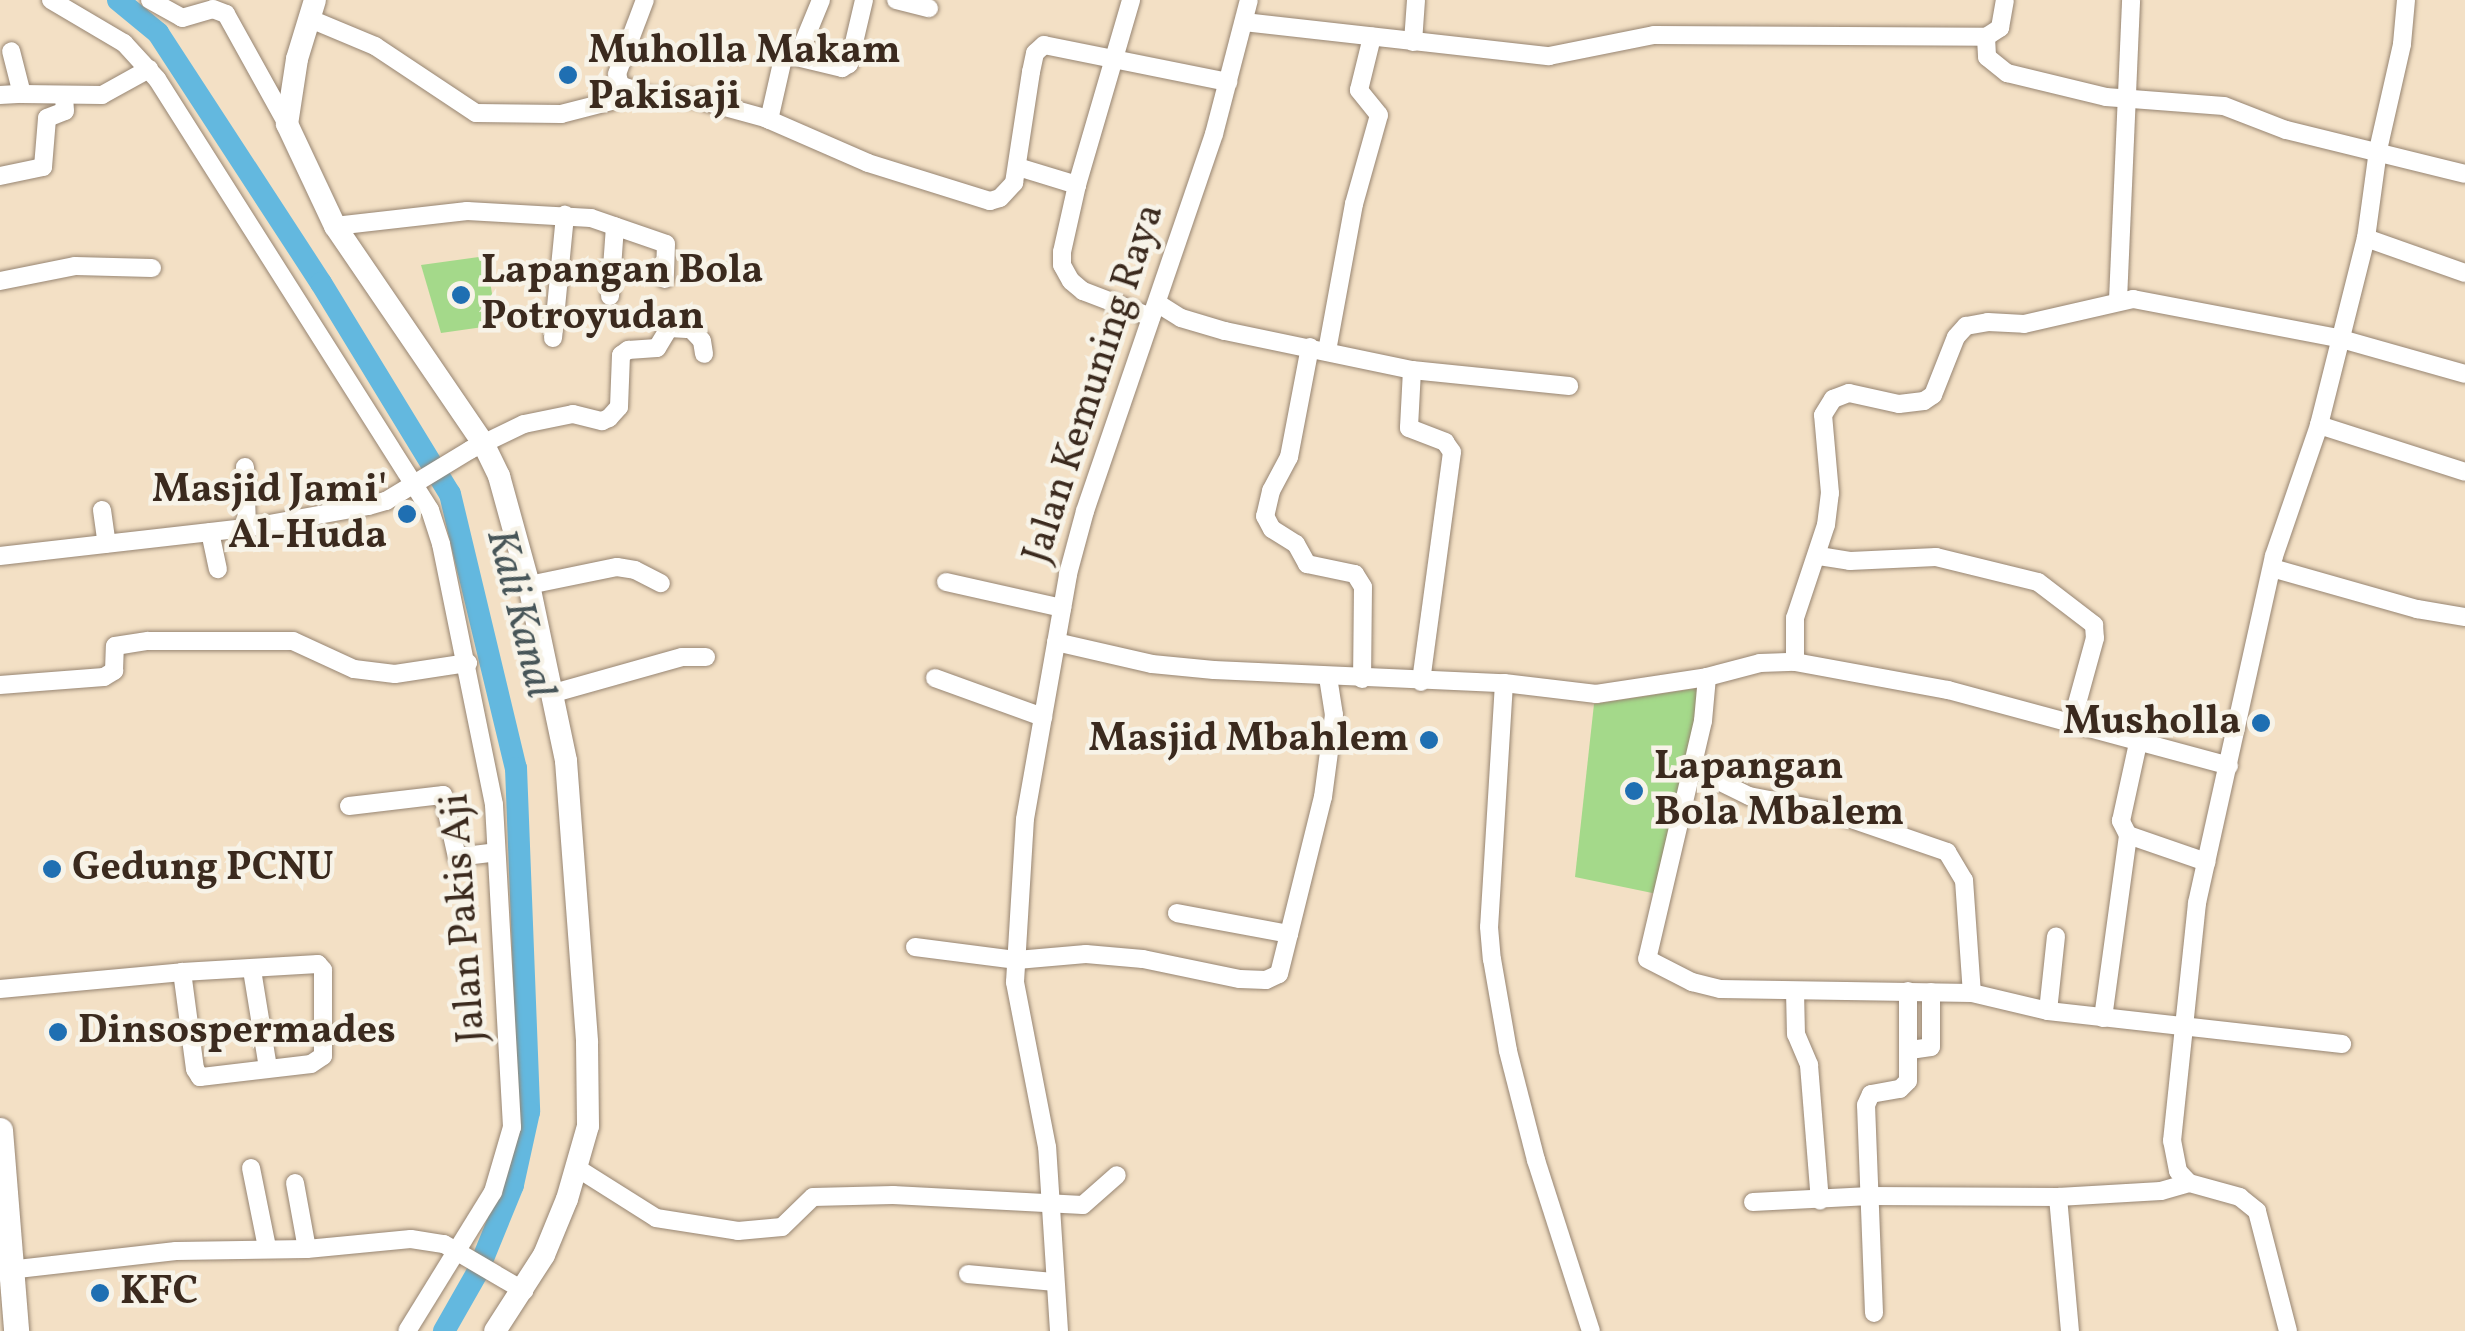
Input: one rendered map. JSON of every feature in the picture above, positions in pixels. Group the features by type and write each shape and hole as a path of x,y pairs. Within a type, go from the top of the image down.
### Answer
{"highway":[{"path":"0,1130 6,1271 16,1331"}],"main road":[{"path":"311,9 287,124 336,226 499,476 554,694 572,817 588,1042 588,1126 556,1228 495,1331"}],"street":[{"name":"Jalan Pakis Aji","path":"52,0 124,43 149,69 414,483 435,525 490,768 512,1126 493,1192 461,1254 407,1331"},
{"path":"150,0 182,18 214,9 226,14 287,124"},
{"path":"645,0 617,74 620,85 649,94 696,99 769,120 868,162 990,200 1008,192 1018,167 1035,53 1051,44 1113,61 1228,82"},
{"path":"798,56 821,0"},
{"path":"769,120 781,59 786,53 839,67 849,64 864,0"},
{"path":"896,0 922,4"},
{"path":"1131,0 1062,252 1066,275 1084,291 1210,327 1412,370 1569,386"},
{"name":"Jalan Kemuning Raya","path":"1058,1331 1042,1123 1020,1025 1017,960 1024,834 1062,608 1084,511 1228,82 1249,0"},
{"path":"1412,42 1416,0"},
{"path":"1244,22 1549,56 1654,35 1986,37 2000,28 2005,0"},
{"path":"2118,300 2131,0"},
{"path":"2288,1331 2277,1302 2261,1220 2253,1204 2188,1182 2178,1171 2172,1141 2197,903 2272,568 2319,425 2366,238 2378,150 2402,44 2406,0"},
{"path":"311,9 376,46 476,113 561,114 649,94"},
{"path":"1362,679 1363,586 1355,574 1307,564 1296,544 1272,529 1266,516 1271,492 1289,457 1292,422 1319,349 1378,115 1359,90 1372,37"},
{"path":"1986,37 1987,57 2006,73 2126,100 2224,106 2286,130 2465,174"},
{"path":"12,50 22,94"},
{"path":"0,95 102,96 149,69"},
{"path":"0,176 43,167 47,118 65,111 64,95"},
{"path":"1018,167 1077,186"},
{"path":"336,226 467,211 565,214 666,244 665,278"},
{"path":"553,338 565,214"},
{"path":"610,296 615,226"},
{"path":"2366,238 2465,273"},
{"path":"0,281 75,266 152,268"},
{"path":"1795,662 1796,618 1819,556 1830,493 1823,416 1833,399 1849,393 1898,404 1924,401 1933,395 1956,337 1966,326 1988,322 2024,324 2134,298 2338,338 2464,372"},
{"path":"0,556 248,528 354,510 386,500 476,446 550,416 609,418 619,407 621,356 628,350 656,348 668,328 690,329 702,341 704,354"},
{"path":"1412,370 1409,428 1445,442 1452,452 1421,682"},
{"path":"2319,425 2465,472"},
{"path":"245,467 248,528"},
{"path":"102,510 107,544"},
{"path":"210,532 218,570"},
{"path":"1819,556 1850,561 1936,557 2038,582 2094,625 2095,638 2072,725"},
{"path":"529,585 617,567 634,570 660,584"},
{"path":"2272,568 2371,597 2465,617"},
{"path":"946,582 1062,608"},
{"path":"0,685 104,677 114,671 118,644 148,641 292,641 354,668 395,674 468,663"},
{"path":"1056,642 1152,664 1362,679 1504,682 1580,693 1638,690 1760,664 1795,662 1948,690 2228,766"},
{"path":"554,694 682,657 706,657"},
{"path":"915,947 1017,960 1086,954 1143,959 1266,980 1278,974 1323,797 1334,716 1328,676"},
{"path":"1707,677 1692,768 1646,957 1705,987 1972,993 2048,1011 2184,1030 2342,1044"},
{"path":"934,678 1043,717"},
{"path":"1504,682 1489,927 1492,959 1508,1051 1536,1160 1591,1331"},
{"path":"2103,1018 2128,835 2121,821 2138,743"},
{"path":"1692,768 1750,796 1831,812 1948,852 1964,880 1972,993"},
{"path":"348,806 443,794 458,858 496,852"},
{"path":"2128,835 2206,862"},
{"path":"1177,914 1289,934"},
{"path":"2048,1011 2056,936"},
{"path":"0,988 182,972 318,964 323,970 323,1056 311,1064 200,1077 195,1068 182,972"},
{"path":"252,970 268,1068"},
{"path":"1795,990 1796,1034 1809,1065 1820,1201"},
{"path":"1874,1313 1867,1098 1905,1086 1910,1075 1908,992"},
{"path":"1910,1050 1931,1047 1931,992"},
{"path":"251,1168 268,1248"},
{"path":"577,1168 647,1214 674,1223 738,1230 782,1227 813,1197 894,1195 1089,1203 1117,1175"},
{"path":"1753,1202 1870,1196 2058,1197 2161,1191 2188,1182"},
{"path":"295,1183 307,1249"},
{"path":"2058,1197 2070,1331"},
{"path":"6,1271 176,1251 307,1249 411,1239 461,1254 518,1289"},
{"path":"968,1274 1055,1282"}],"green space":[{"name":"Lapangan Bola Potroyudan","path":"486,256 497,325 441,333 421,265"},
{"name":"Lapangan Bola Mbalem","path":"1705,687 1662,895 1575,877 1594,704"}],"waterway":[{"name":"Kali Kanal","path":"118,0 158,33 321,283 450,494 516,768 529,1112 513,1185 477,1273 444,1331"}],"place":[{"name":"Muholla Makam Pakisaji","path":"568,75"},
{"name":"Lapangan Bola Potroyudan","path":"461,295"},
{"name":"Masjid Jami' Al-Huda","path":"407,514"},
{"name":"Musholla","path":"2261,723"},
{"name":"Masjid Mbahlem","path":"1429,740"},
{"name":"Lapangan Bola Mbalem","path":"1634,791"},
{"name":"Gedung PCNU","path":"52,869"},
{"name":"Dinsospermades","path":"58,1032"},
{"name":"KFC","path":"100,1293"}]}
